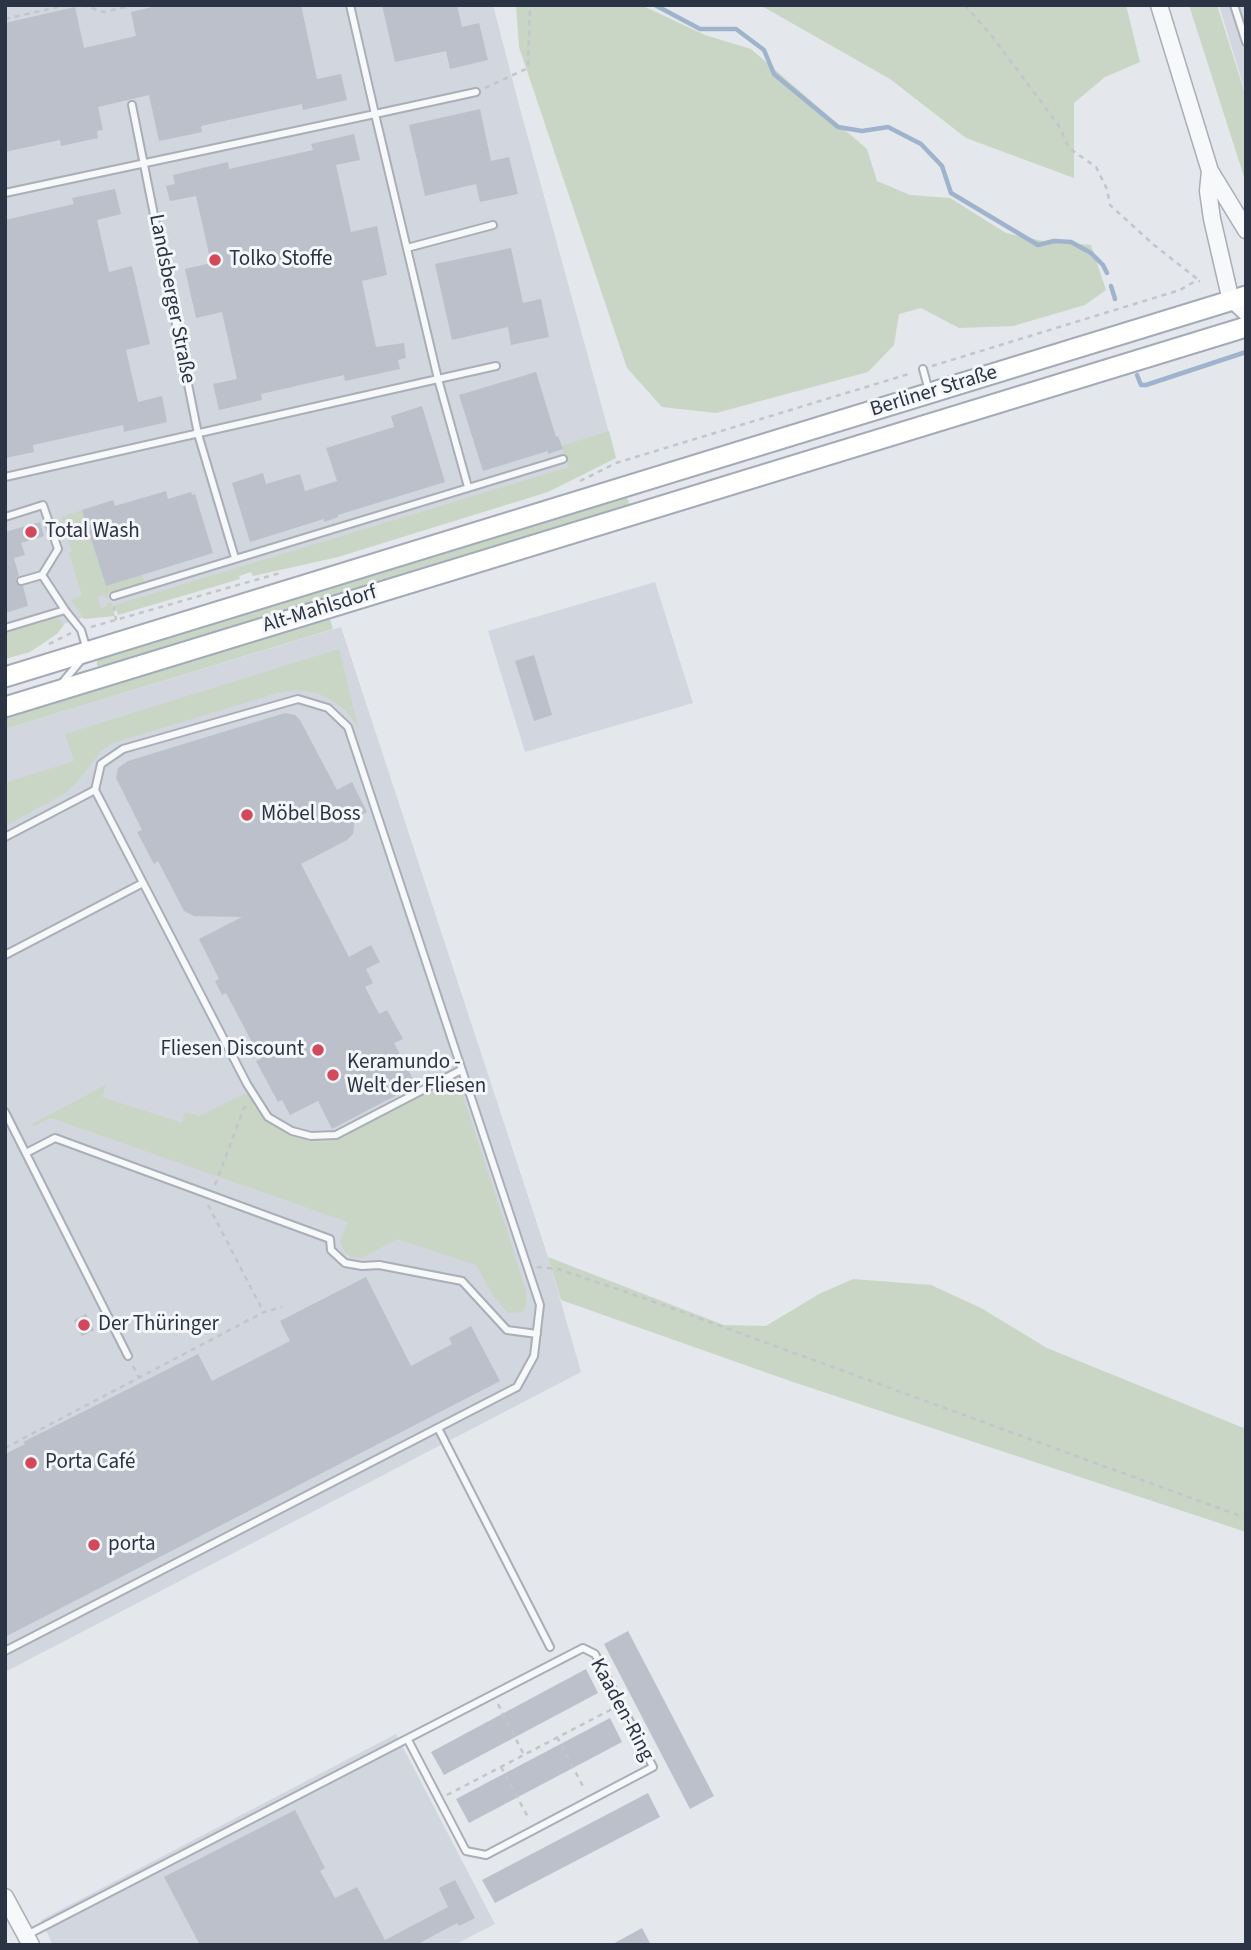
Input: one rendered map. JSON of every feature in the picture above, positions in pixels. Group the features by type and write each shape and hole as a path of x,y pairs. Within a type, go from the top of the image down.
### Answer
{"main road":[{"name":"Berliner Straße","path":"622,487 1239,298"},
{"name":"Berliner Straße","path":"635,514 1246,327"},
{"name":"Alt-Mahlsdorf","path":"5,677 622,487"},
{"name":"Alt-Mahlsdorf","path":"5,707 635,514"}],"street":[{"path":"1159,5 1210,171 1246,230"},
{"path":"1210,171 1208,191 1212,219 1246,315"},
{"path":"5,1897 28,1942"}],"lane":[{"path":"350,5 438,380 468,487"},
{"path":"1234,5 1246,42"},
{"path":"5,193 476,92"},
{"name":"Landsberger Straße","path":"132,105 198,434 235,558"},
{"path":"407,248 493,225"},
{"path":"5,477 496,366"},
{"path":"923,369 929,394"},
{"path":"114,596 563,459"},
{"path":"5,517 43,505 58,549 42,575 21,582"},
{"path":"42,575 81,630 88,652 54,692"},
{"path":"5,628 65,610"},
{"path":"5,1651 517,1387 534,1356 537,1334 540,1305 348,727 328,708 298,699 123,749 101,764 95,790 141,884 247,1084 268,1116 292,1130 311,1136 336,1135 461,1070"},
{"path":"5,837 95,790"},
{"path":"5,955 141,884"},
{"path":"5,1112 128,1356"},
{"path":"26,1153 55,1138 330,1239 331,1250 345,1263 379,1265 462,1281 507,1330 537,1334"},
{"path":"438,1428 550,1647"},
{"name":"Kaaden-Ring","path":"28,1942 408,1740 583,1648 595,1654 653,1767 486,1854 466,1851 408,1740"}],"path":[{"path":"5,19 67,5"},
{"path":"82,5 104,12 134,5"},
{"path":"476,92 528,68 527,30 530,5"},
{"path":"573,484 616,463 1180,290 1200,281 1154,245 1110,205 1107,189 1096,167 1069,148 1059,126 995,40 965,5"},
{"path":"114,596 117,621"},
{"path":"528,1269 541,1266 558,1269 1246,1518"},
{"path":"5,1448 264,1312 282,1307"},
{"path":"128,1356 139,1378"},
{"path":"493,1695 524,1755"},
{"path":"439,1799 621,1704"},
{"path":"557,1737 590,1800"},
{"path":"501,1767 534,1829"}],"shaded area":[{"path":"5,5 493,5 614,451 542,483 247,567 5,642"},
{"path":"1219,5 1246,5 1246,95"},
{"path":"655,582 693,703 525,752 488,631"},
{"path":"341,627 548,1257 581,1372 5,1672 5,729"},
{"path":"396,1734 495,1924 454,1945 53,1945 41,1920"}],"green space":[{"path":"516,5 641,5 705,35 751,49 867,149 877,181 910,195 950,198 1006,233 1043,241 1091,245 1106,290 1085,305 1013,326 959,328 921,308 899,314 894,345 868,372 716,413 662,407 627,368 519,47"},
{"path":"760,5 1126,5 1140,62 1105,77 1074,103 1074,178 966,138 890,79"},
{"path":"1189,5 1217,5 1246,97 1246,183"},
{"path":"609,431 616,458 548,492 338,557 253,576 251,572 239,576 240,579 118,615 115,605 569,467 561,446"},
{"path":"626,495 630,506 101,669 97,665 97,659"},
{"path":"82,510 106,586 142,575 144,582 108,593 109,597 97,597 101,608 111,602 115,616 84,619 71,600 82,596 61,517"},
{"path":"329,616 333,629 5,729 5,715"},
{"path":"53,618 59,619 64,625 57,634 30,652 5,659 5,632"},
{"path":"339,649 358,727 346,711 317,693 296,690 277,693 113,743 101,751 78,781 64,794 5,826 5,783 74,761 65,734"},
{"path":"106,1085 102,1097 182,1123 185,1112 200,1116 244,1094 250,1095 263,1118 272,1125 314,1142 332,1141 434,1090 454,1086 463,1096 526,1291 526,1306 522,1312 508,1313 493,1295 476,1265 397,1239 362,1258 351,1257 340,1242 348,1222 51,1118 34,1126 32,1124"},
{"path":"548,1257 724,1325 766,1326 819,1294 853,1279 931,1285 981,1308 1047,1348 1246,1429 1246,1532 793,1382 561,1300"}],"building":[{"path":"161,5 301,5 317,79 341,74 347,100 303,110 302,104 201,126 202,132 159,141 149,95 98,107 103,130 97,131 98,138 61,146 60,140 5,152 5,23 75,7 84,48 136,36 131,12"},
{"path":"382,5 457,5 462,27 479,23 488,60 450,69 446,51 395,62"},
{"path":"480,109 491,161 509,157 518,194 480,202 476,184 425,196 409,125"},
{"path":"354,134 360,160 336,165 351,232 377,226 387,275 362,281 376,347 404,343 406,358 398,360 400,369 345,381 344,375 261,394 262,400 219,410 213,384 237,379 222,312 196,318 185,269 211,263 196,196 170,201 166,186 175,184 173,175 228,162 229,169 313,150 311,144"},
{"path":"115,189 121,214 97,220 109,272 132,266 150,344 126,350 138,402 162,396 167,422 124,432 123,425 33,445 34,452 5,458 5,220 74,204 72,198"},
{"path":"511,248 523,303 541,299 549,337 511,345 508,327 452,340 435,264"},
{"path":"536,372 556,437 558,436 563,449 483,471 459,395"},
{"path":"422,406 445,482 338,515 324,522 324,519 250,542 232,483 263,473 266,484 300,474 305,491 337,481 326,448 394,427 391,416"},
{"path":"166,491 168,499 191,492 192,495 195,494 213,553 106,586 82,510 113,500 115,506"},
{"path":"40,522 44,536 21,543 25,555 14,558 19,576 16,583 23,586 28,606 5,613 5,532"},
{"path":"534,655 552,715 534,721 515,661"},
{"path":"285,713 295,715 300,720 337,790 352,782 367,812 355,818 353,834 347,840 301,864 349,957 371,945 380,962 366,969 373,983 365,987 379,1014 387,1010 403,1039 394,1043 416,1085 332,1129 318,1101 290,1115 282,1100 278,1102 256,1061 261,1059 226,993 222,995 215,981 219,979 199,939 242,917 194,916 184,911 158,861 154,864 137,832 142,830 116,778 118,768 128,761"},
{"name":"porta","path":"366,1277 411,1366 452,1344 449,1338 471,1326 500,1381 5,1637 5,1454 25,1444 23,1442 198,1354 212,1381 290,1341 280,1321"},
{"name":"Der Thüringer","path":"86,1314 94,1330 82,1336 74,1320"},
{"path":"628,1631 714,1796 690,1809 604,1644"},
{"path":"586,1669 598,1693 444,1775 431,1752"},
{"path":"610,1718 622,1742 469,1823 456,1799"},
{"path":"648,1793 660,1817 495,1903 482,1880"},
{"path":"295,1810 325,1868 320,1871 335,1898 357,1887 385,1940 448,1907 439,1888 455,1880 475,1918 459,1926 457,1923 416,1945 200,1945 164,1877"},
{"path":"642,1928 651,1945 611,1945"}],"waterway":[{"path":"655,5 700,29 736,29 764,50 774,74 838,127 862,131 888,127 921,144 942,166 951,193 1038,245 1054,241 1071,242 1091,253 1107,273"},
{"path":"1111,286 1115,299"},
{"path":"1137,375 1141,385 1146,385 1246,352"}],"place":[{"name":"Tolko Stoffe","path":"215,260"},
{"name":"Total Wash","path":"31,532"},
{"name":"Möbel Boss","path":"247,815"},
{"name":"Fliesen Discount","path":"318,1050"},
{"name":"Keramundo - Welt der Fliesen","path":"333,1075"},
{"name":"Der Thüringer","path":"84,1325"},
{"name":"Porta Café","path":"31,1463"},
{"name":"porta","path":"94,1545"}]}
